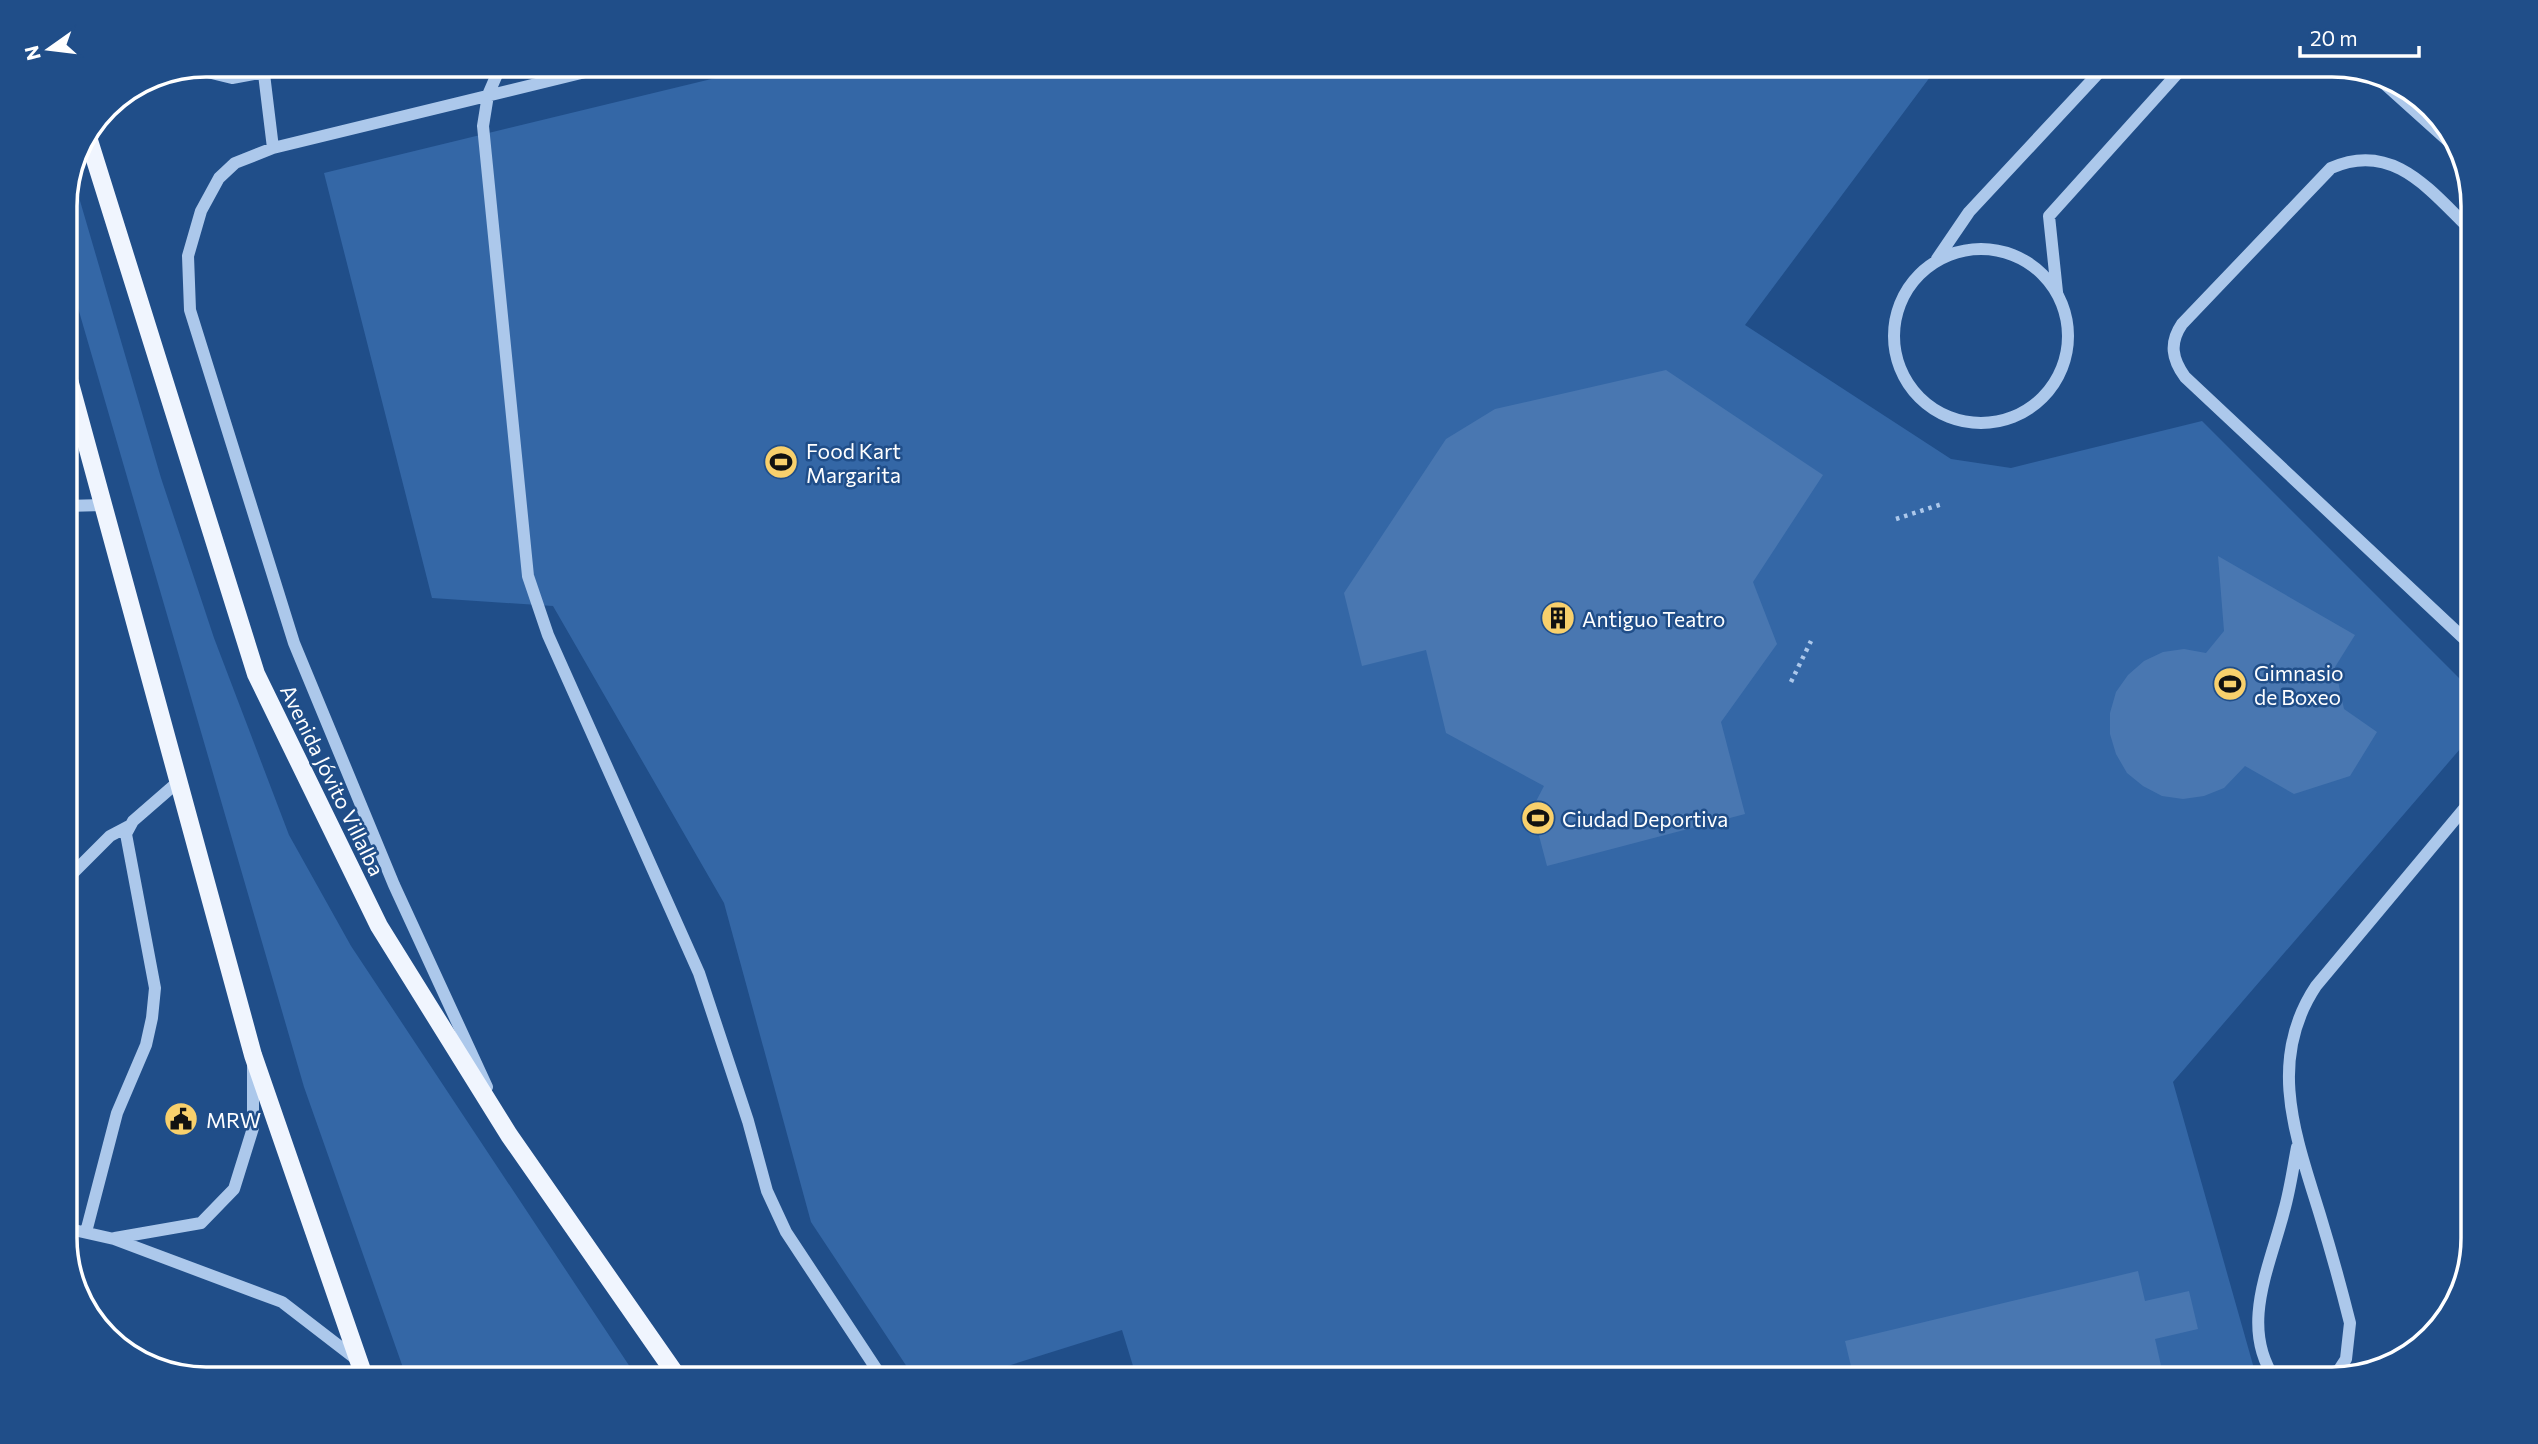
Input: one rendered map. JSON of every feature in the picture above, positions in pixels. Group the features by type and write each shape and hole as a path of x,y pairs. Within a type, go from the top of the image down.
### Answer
{"main road":[{"name":"Avenida Jóvito Villalba","path":"92,146 256,674 379,926 509,1135 670,1367"},
{"path":"77,408 253,1055 360,1367"},
{"path":"637,1320 658,1367"}],"street":[{"path":"264,77 273,148"},
{"path":"496,77 488,96 483,127 528,576 548,635 699,973 748,1121 767,1191 786,1232 875,1367"},
{"path":"509,1135 394,885 293,643 190,310 188,256 201,212 219,178 235,163 273,148 565,77"},
{"path":"2095,77 1969,212 1937,259 1911,282 1896,312 1894,346 1904,379 1927,405 1957,421 1992,424 2024,413 2050,391 2065,359 2067,325 2057,292 2049,216 2174,77"},
{"path":"2396,94 2436,130"},
{"path":"2461,220 2422,183 2390,162 2359,158 2331,168 2182,324 2176,333 2173,355 2185,377 2461,637"},
{"path":"1937,259 1970,248 2004,251 2035,267 2057,292"},
{"path":"77,506 104,505"},
{"path":"77,869 110,836 129,826 179,781"},
{"path":"2341,1366 2346,1359 2350,1323 2289,1104 2290,1061 2297,1021 2305,1002 2379,907 2461,812"},
{"path":"86,1232 117,1113 146,1045 152,1018 155,988 126,834 129,826"},
{"path":"114,1238 201,1223 234,1189 253,1128 253,1055"},
{"path":"2269,1367 2261,1352 2258,1304 2285,1210 2298,1143"},
{"path":"77,1230 114,1238 282,1301 356,1359"}],"path":[{"path":"1896,519 1942,504"},
{"path":"1791,682 1811,641"}],"shaded area":[{"name":"Ciudad Deportiva","path":"720,77 1930,77 1745,325 1951,459 2011,468 2202,421 2461,680 2461,748 2173,1082 2254,1367 1133,1367 1122,1330 1004,1367 907,1367 811,1222 724,903 553,606 432,598 324,173"},
{"path":"78,193 161,478 214,638 289,835 351,946 630,1367 403,1367 304,1087 77,304"}],"building":[{"name":"Antiguo Teatro","path":"1666,370 1823,475 1753,582 1777,644 1721,722 1745,814 1547,866 1532,809 1544,786 1446,733 1426,650 1362,666 1344,593 1446,439 1495,409"},
{"name":"Gimnasio de Boxeo","path":"2218,556 2355,635 2335,667 2344,709 2377,732 2350,776 2294,794 2245,766 2224,788 2204,796 2183,799 2162,796 2127,773 2116,754 2110,734 2110,713 2116,692 2128,675 2144,661 2163,652 2184,649 2206,653 2224,631"},
{"path":"2138,1271 2145,1301 2189,1291 2198,1329 2155,1339 2161,1367 1851,1367 1845,1341"}],"place":[{"name":"Food Kart Margarita","path":"781,462"},
{"name":"Antiguo Teatro","path":"1558,618"},
{"name":"Gimnasio de Boxeo","path":"2230,684"},
{"name":"Ciudad Deportiva","path":"1538,818"},
{"name":"MRW","path":"181,1119"}]}
